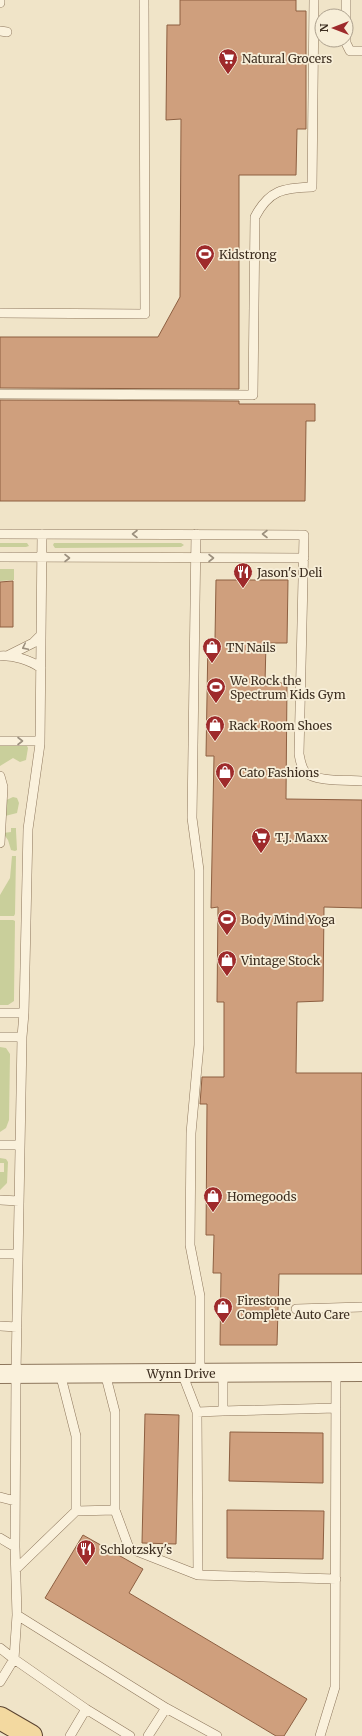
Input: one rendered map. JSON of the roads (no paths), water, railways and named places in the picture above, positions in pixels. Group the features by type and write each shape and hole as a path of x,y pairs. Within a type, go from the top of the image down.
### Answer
{"main road":[{"path":"0,1718 31,1736"}],"street":[{"name":"Wynn Drive","path":"8,1374 362,1372"}],"lane":[{"path":"0,313 145,314 144,0"},
{"path":"0,394 253,395 255,217 265,201 273,194 289,188 312,188 314,0"},
{"path":"346,0 346,43 350,51 362,51"},
{"path":"0,534 304,535 299,754 301,764 305,772 316,778 362,781"},
{"path":"0,1682 14,1659 17,1615 15,1547 16,1501 8,1374 17,1327 19,1145 24,1013 28,829 40,741 42,534"},
{"path":"196,534 192,818 199,870 198,1046 191,1133 190,1245 200,1296 191,1373 197,1412 198,1575"},
{"path":"0,558 304,558"},
{"path":"3,656 29,646 41,635"},
{"path":"3,656 32,662 41,668"},
{"path":"0,741 40,741"},
{"path":"0,776 3,787 0,843"},
{"path":"0,1013 24,1013"},
{"path":"0,1037 22,1037"},
{"path":"0,1145 19,1145"},
{"path":"0,1200 19,1200"},
{"path":"0,1254 18,1254"},
{"path":"296,1309 362,1307"},
{"path":"0,1326 17,1327"},
{"path":"320,1736 335,1687 336,1372"},
{"path":"60,1373 76,1436 76,1511"},
{"path":"105,1373 115,1412 115,1510 129,1548 198,1575 336,1579"},
{"path":"223,1373 223,1411"},
{"path":"197,1412 336,1408"},
{"path":"0,1497 16,1501"},
{"path":"16,1569 76,1511 115,1510"},
{"path":"0,1538 15,1547"},
{"path":"17,1615 166,1708 217,1736"},
{"path":"0,1648 86,1709 130,1736"},
{"path":"148,1736 166,1708"},
{"path":"70,1736 86,1709"}],"place":[{"name":"Natural Grocers","path":"228,75"},
{"name":"Kidstrong","path":"205,271"},
{"name":"Jason's Deli","path":"243,589"},
{"name":"TN Nails","path":"212,664"},
{"name":"We Rock the Spectrum Kids Gym","path":"216,704"},
{"name":"Rack Room Shoes","path":"215,742"},
{"name":"Cato Fashions","path":"225,789"},
{"name":"T.J. Maxx","path":"261,854"},
{"name":"Body Mind Yoga","path":"227,936"},
{"name":"Vintage Stock","path":"227,977"},
{"name":"Homegoods","path":"213,1213"},
{"name":"Firestone Complete Auto Care","path":"223,1324"},
{"name":"Schlotzsky's","path":"86,1566"}]}
